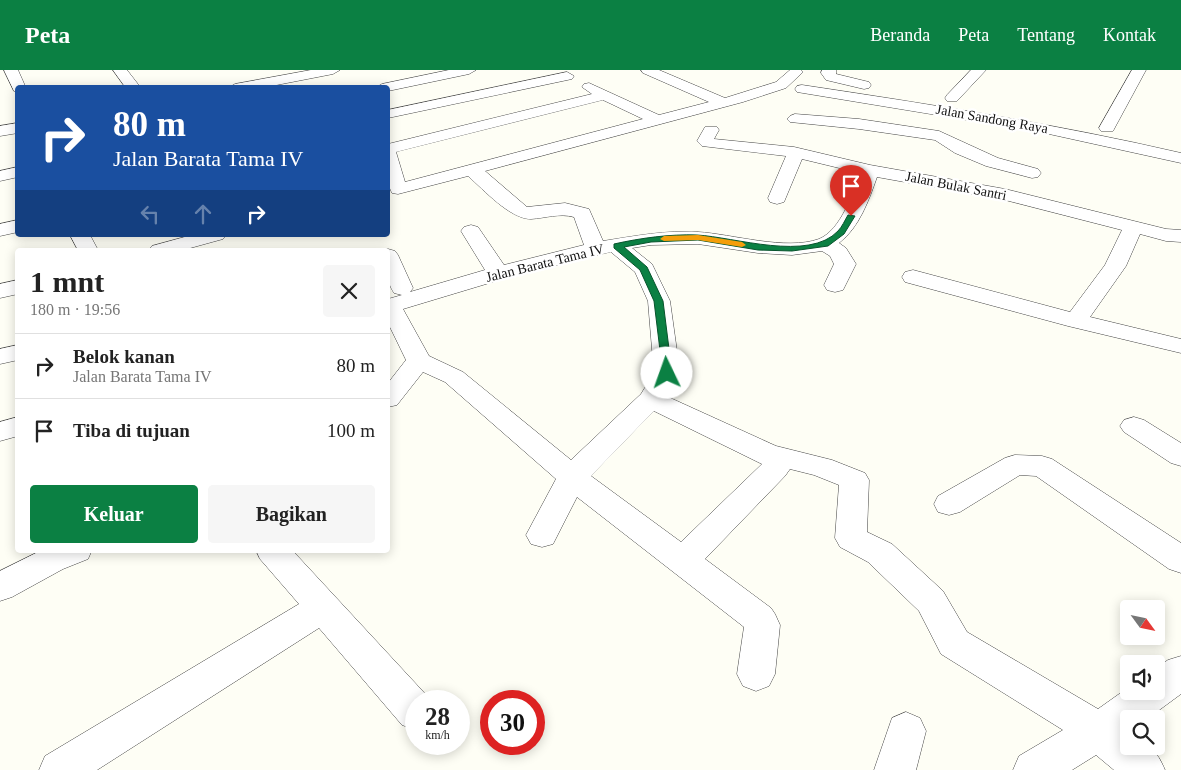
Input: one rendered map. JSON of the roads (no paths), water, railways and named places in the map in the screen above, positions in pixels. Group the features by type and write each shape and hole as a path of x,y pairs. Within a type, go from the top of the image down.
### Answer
{"street":[{"path":"12,70 18,85"},
{"path":"120,70 132,85"},
{"path":"235,83 310,77 333,70"},
{"path":"378,85 469,70"},
{"path":"648,70 731,101"},
{"path":"667,70 731,101"},
{"path":"829,70 828,73 831,77 850,83 952,105 1153,136"},
{"path":"945,129 952,105 979,70"},
{"path":"1107,128 1138,70"},
{"path":"390,158 398,189 731,101 781,85 796,71"},
{"path":"777,198 795,153 791,149 799,104 796,71"},
{"path":"390,114 561,73 654,121 735,133"},
{"path":"390,149 604,95"},
{"path":"799,104 859,124 940,136 961,149 992,162 1032,173"},
{"name":"Jalan Sandong Raya","path":"799,104 952,105 1181,158"},
{"path":"0,132 15,129"},
{"name":"Jalan Bulak Santri","path":"711,130 705,141 708,143 795,153 870,170 1005,195 1166,235 1181,236"},
{"path":"471,169 521,211 530,213 565,209 582,213 607,247 644,269 659,301 667,373 651,399 572,478 542,536"},
{"path":"835,285 845,264 839,252 825,244 841,232 860,200 870,170"},
{"path":"0,176 15,173"},
{"path":"0,230 15,227"},
{"path":"1076,321 1115,266 1133,227"},
{"path":"471,231 498,273"},
{"path":"167,248 208,237"},
{"name":"Jalan Barata Tama IV","path":"393,300 607,247 651,239 698,238 758,248 792,249 825,244"},
{"path":"913,277 1076,321 1181,346"},
{"path":"390,284 393,300 419,361 454,377 572,478 758,618 762,625 756,674"},
{"path":"0,291 15,288"},
{"path":"0,357 15,353"},
{"path":"390,397 419,361"},
{"path":"651,399 768,454 822,467 854,480 851,538 880,553 931,601 954,643 1099,732 1144,770"},
{"path":"1134,426 1181,456"},
{"path":"0,432 15,427"},
{"path":"683,561 775,469 778,462 768,454"},
{"path":"949,504 1015,465 1042,466 1181,560"},
{"path":"0,587 51,560 68,553"},
{"path":"275,553 405,700"},
{"path":"60,770 322,608"},
{"path":"1165,683 1181,672"},
{"path":"1034,770 1099,732 1142,700"},
{"path":"895,770 906,730"}]}
